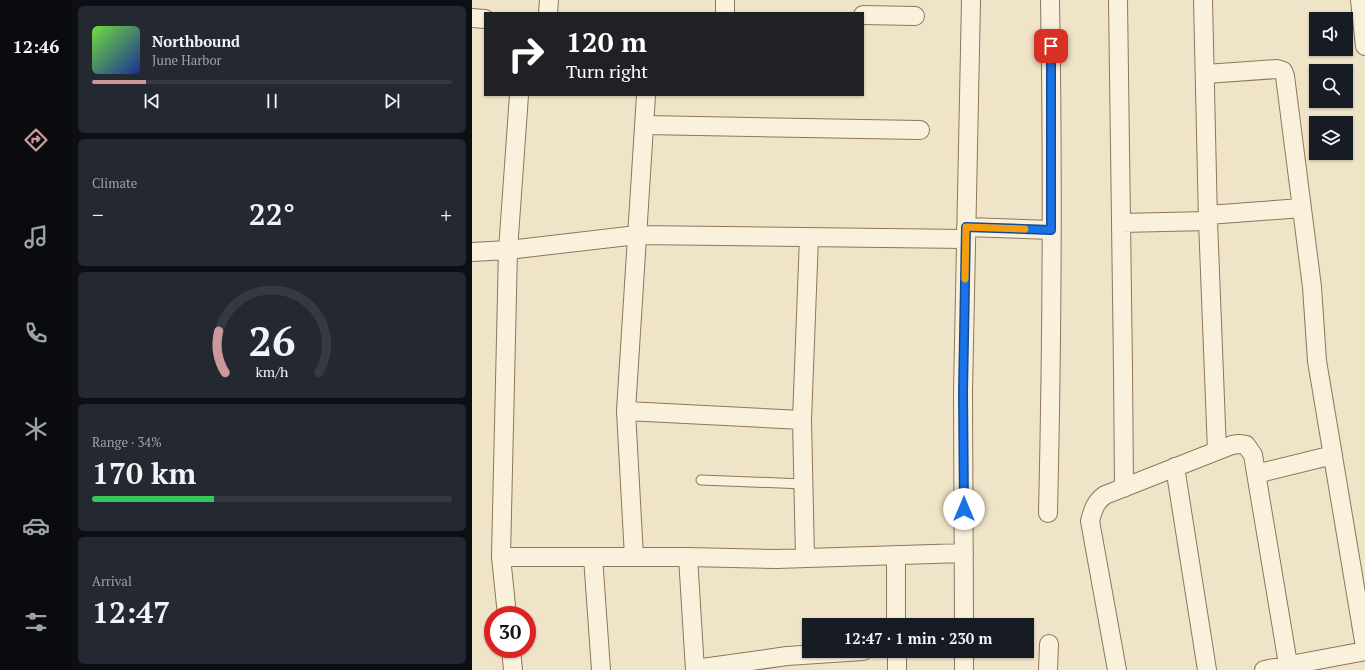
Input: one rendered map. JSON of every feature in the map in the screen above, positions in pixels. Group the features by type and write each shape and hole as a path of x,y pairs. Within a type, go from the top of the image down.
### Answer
{"street":[{"path":"548,12 549,0"},
{"path":"725,0 725,12"},
{"path":"964,618 963,392 971,0"},
{"path":"1048,514 1051,230 1050,0"},
{"path":"1118,0 1122,223 1124,488"},
{"path":"1203,0 1206,74 1208,218 1217,451"},
{"path":"1362,11 1365,46"},
{"path":"864,15 915,16"},
{"path":"472,18 484,20"},
{"path":"1206,74 1277,69 1283,71 1285,76 1312,287 1317,361 1365,647"},
{"path":"506,606 501,557 508,250 519,96"},
{"path":"634,557 626,410 646,96"},
{"path":"645,125 920,130"},
{"path":"1122,223 1208,218 1302,208"},
{"path":"472,252 508,250 637,235 809,237 1051,230"},
{"path":"805,558 802,420 809,237"},
{"path":"626,410 802,420"},
{"path":"1117,670 1090,521 1094,507 1098,500 1105,495 1232,445 1239,444 1246,446 1252,455 1288,668"},
{"path":"1256,474 1332,455"},
{"path":"1175,467 1207,670"},
{"path":"501,557 688,557 776,559 964,552"},
{"path":"896,555 896,618"},
{"path":"593,557 601,670"},
{"path":"688,557 695,669 804,662 825,658"},
{"path":"1048,670 1049,644"},
{"path":"1264,670 1288,668 1365,651"},
{"path":"512,658 513,670"},
{"path":"897,658 897,670"},
{"path":"964,658 964,670"}],"lane":[{"path":"701,480 804,484"}],"slow traffic":[{"path":"965,279 966,227 1025,229"}],"route":[{"path":"964,509 963,392 966,227 1051,230 1051,46"}]}
